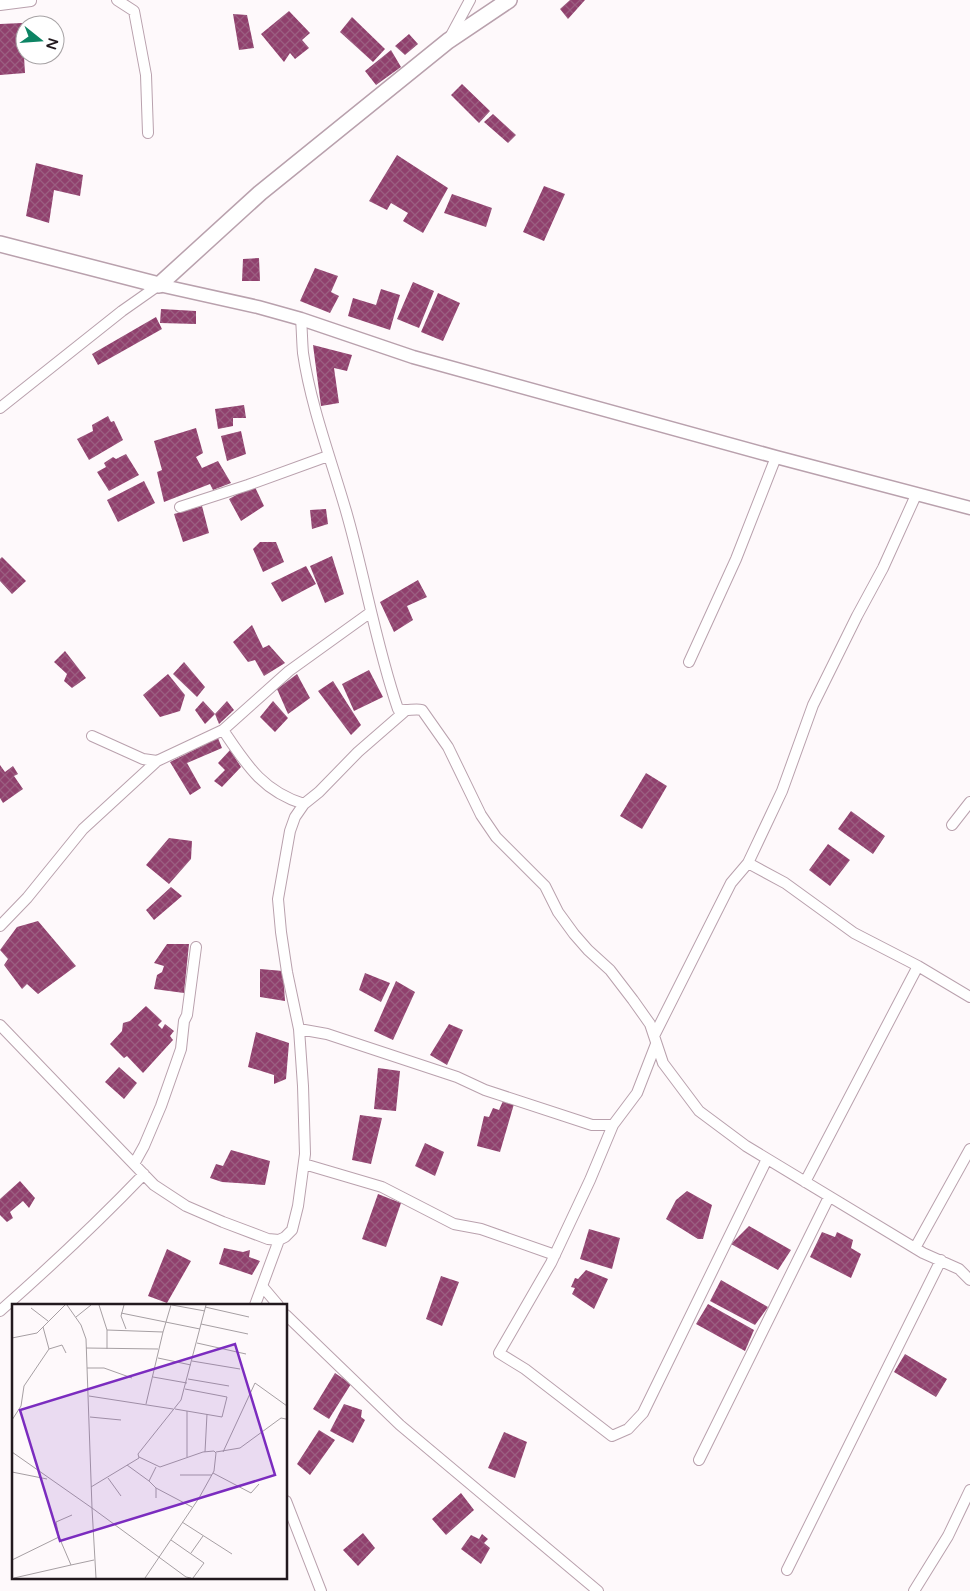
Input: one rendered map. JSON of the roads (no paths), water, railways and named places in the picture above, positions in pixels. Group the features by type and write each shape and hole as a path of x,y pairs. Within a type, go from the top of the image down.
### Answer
{"main road":[{"path":"0,244 159,285 260,193 448,41 509,0"}],"street":[{"path":"0,5 34,0"},
{"path":"117,0 134,11 146,75 148,133"},
{"path":"448,41 470,0"},
{"path":"0,408 122,311 159,285 258,307 301,319 413,357 776,458 970,508"},
{"path":"301,319 303,353 328,456 346,511 390,687 398,709 404,712"},
{"path":"180,507 328,456"},
{"path":"689,662 736,559 776,458"},
{"path":"767,1159 643,1413 628,1429 612,1436 525,1369 499,1353 555,1255 614,1125 637,1093 655,1040 731,883 748,863 782,791 813,705 883,568 916,495"},
{"path":"0,926 28,898 83,829 157,761 223,730 289,671 371,612"},
{"path":"0,1025 154,1185 186,1206 268,1239 279,1240 285,1238 292,1230 298,1206 304,1164 303,1086 299,1029 287,972 278,899 290,831 295,817 304,804 319,792 358,752 404,712 414,708 422,710 448,747 481,815 496,837 545,886 558,912 574,934 610,970 650,1024 663,1063 699,1111 746,1146 915,1248 959,1269 970,1280"},
{"path":"223,730 247,765 263,782 286,799 304,804"},
{"path":"92,736 143,758 157,761"},
{"path":"952,825 970,802"},
{"path":"748,863 785,884 854,933 918,966 970,997"},
{"path":"134,1164 161,1106 181,1049 196,947"},
{"path":"805,1182 918,966"},
{"path":"299,1029 327,1034 355,1043 457,1077 485,1090 592,1125 614,1125"},
{"path":"915,1248 970,1149"},
{"path":"304,1164 382,1187 454,1224 482,1229 555,1255"},
{"path":"0,1311 62,1256 144,1174"},
{"path":"699,1460 830,1197"},
{"path":"255,1304 279,1240"},
{"path":"787,1570 941,1260"},
{"path":"262,1286 277,1304"},
{"path":"288,1317 400,1425 598,1591"},
{"path":"914,1591 948,1536 970,1490"},
{"path":"288,1506 321,1591"}]}
